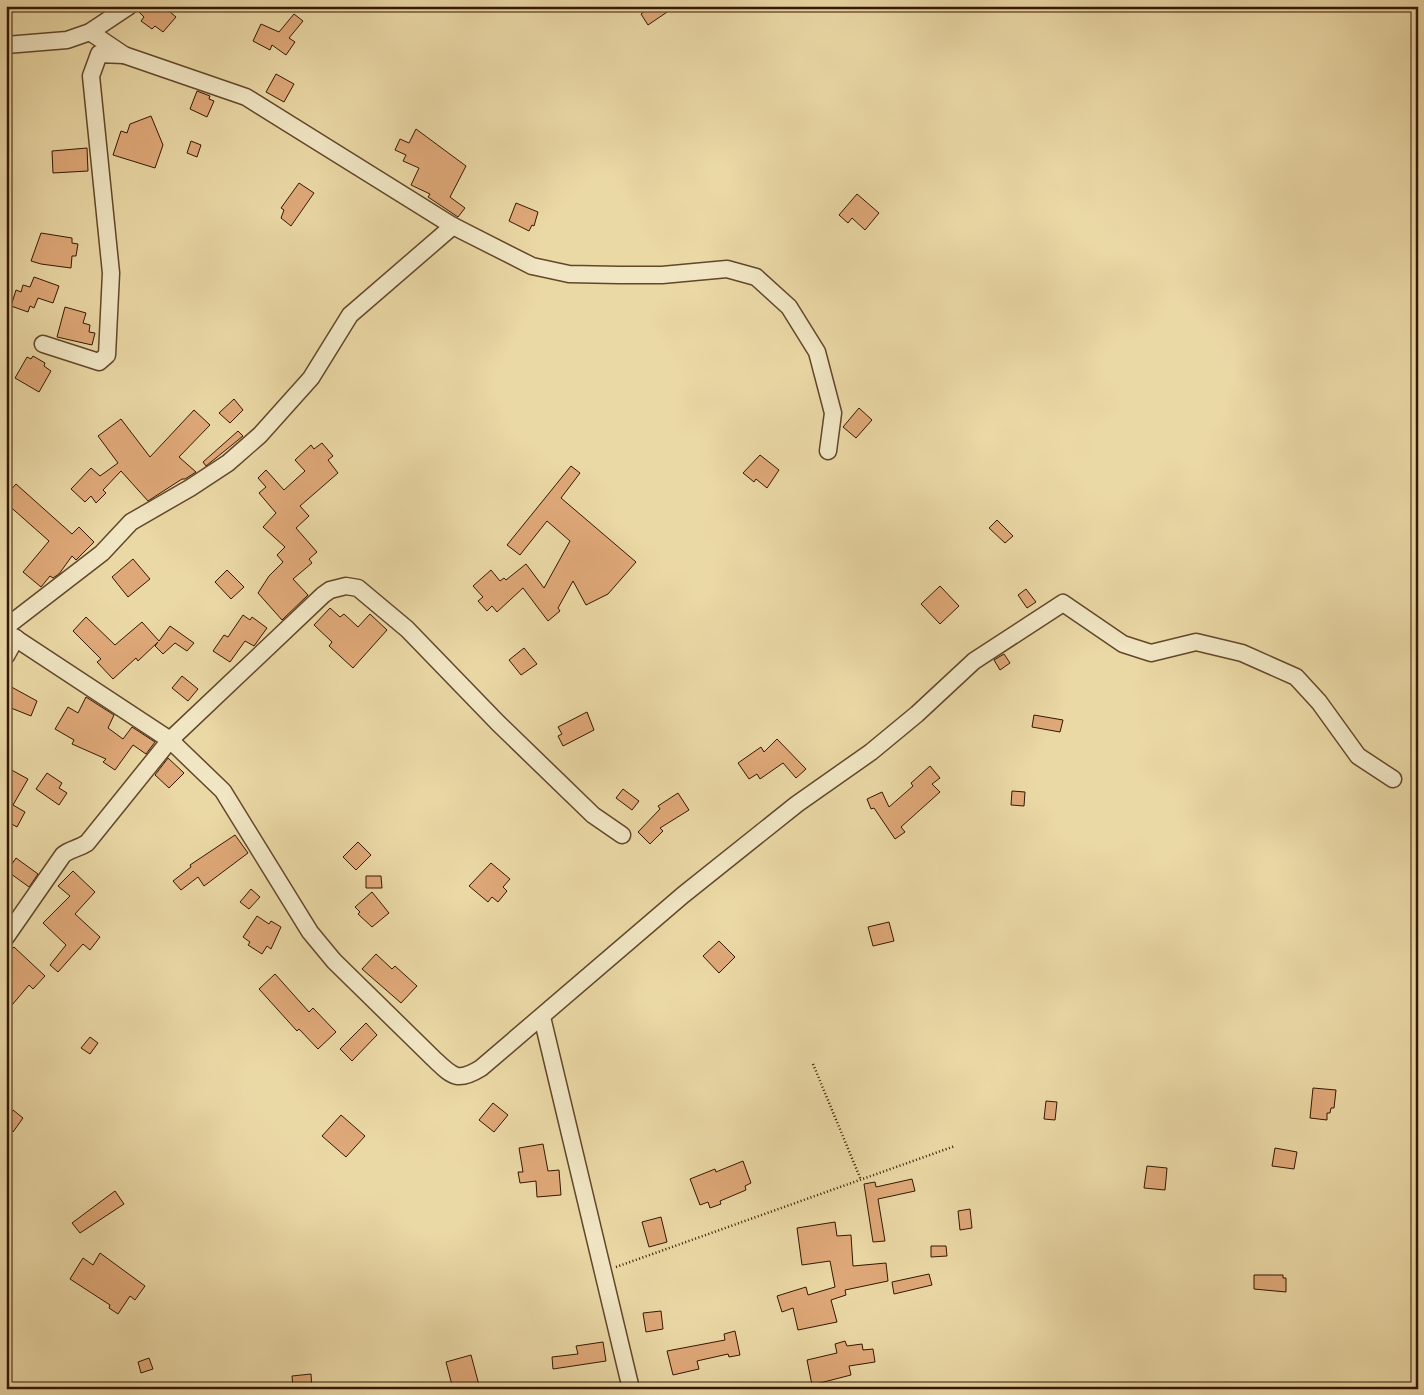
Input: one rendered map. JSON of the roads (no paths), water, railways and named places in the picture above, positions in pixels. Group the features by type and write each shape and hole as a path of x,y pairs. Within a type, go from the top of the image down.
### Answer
{"street":[{"path":"6,45 67,40 90,32 129,6"},
{"path":"90,32 124,55 246,97 453,226 532,266 569,274 662,275 727,268 756,277 789,307 817,352 833,413 828,451"},
{"path":"43,344 99,362 107,355 110,274 91,76 98,54 124,55"},
{"path":"6,656 9,632 102,553 131,522 205,478 260,435 311,378 350,315 453,226"},
{"path":"6,937 63,855 70,849 80,848 92,838 170,740 323,595 330,590 352,585 407,629 498,723 593,815 622,835"},
{"path":"9,632 170,740 222,791 310,932 334,961 449,1072 460,1078 469,1076 542,1017 683,895 797,804 918,714 974,661 1062,603 1123,644 1151,653 1196,642 1242,654 1296,677 1319,702 1358,756 1393,780"},
{"path":"542,1017 631,1389"}]}
